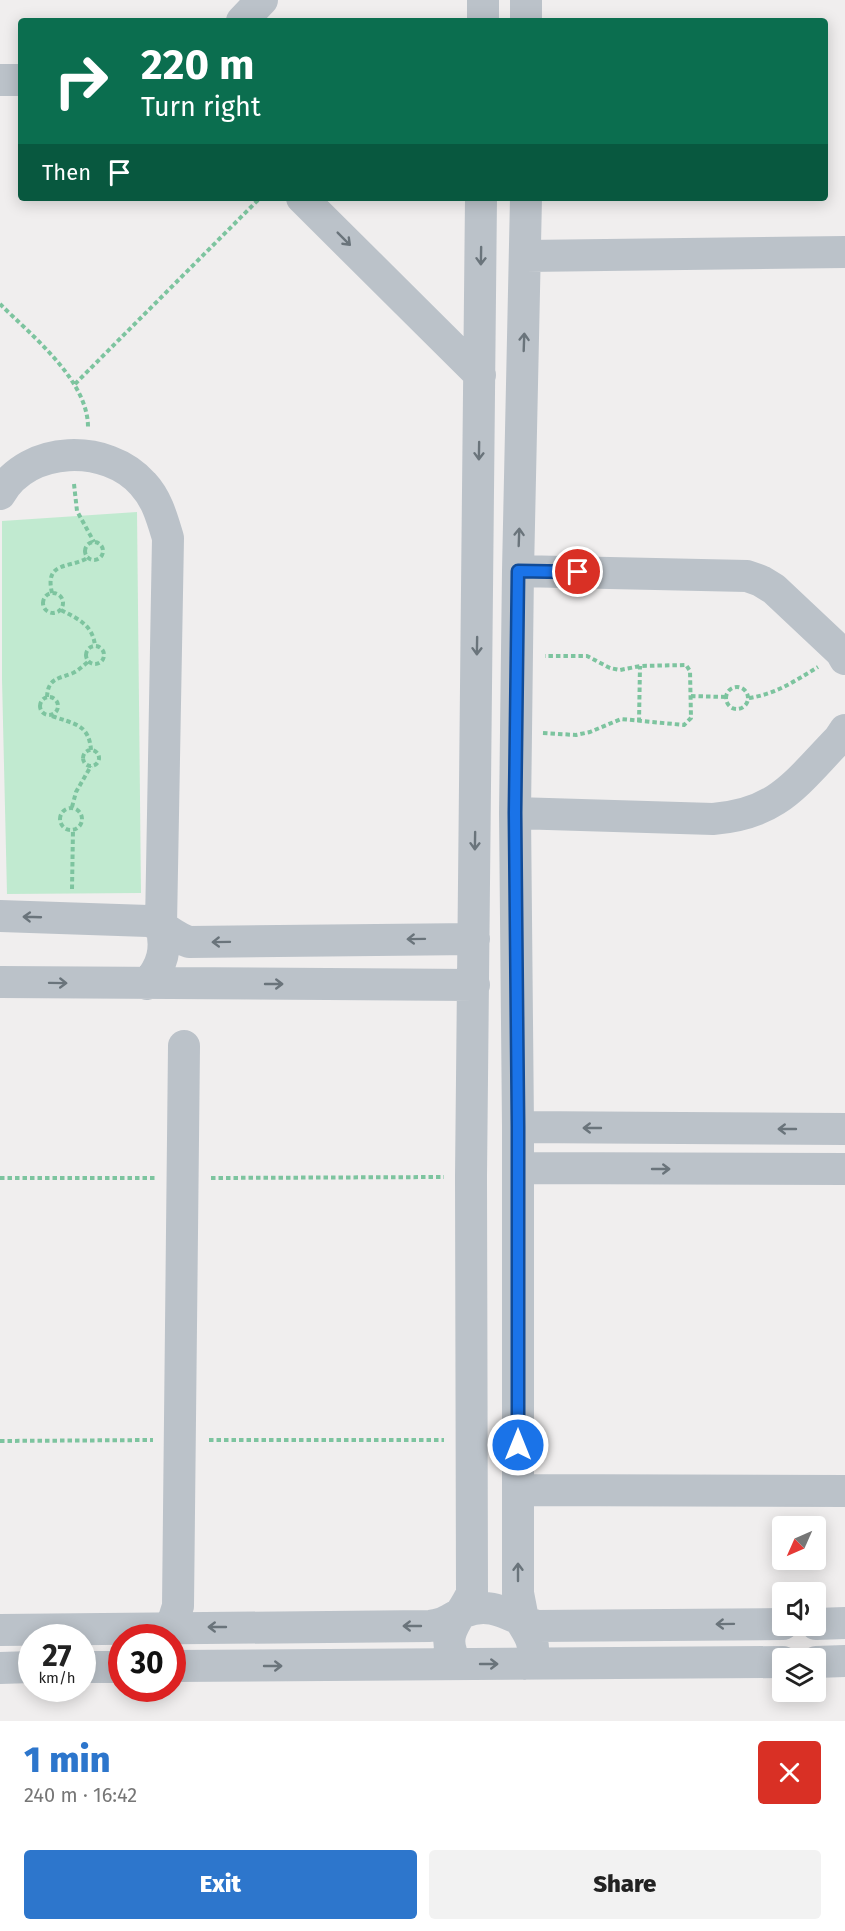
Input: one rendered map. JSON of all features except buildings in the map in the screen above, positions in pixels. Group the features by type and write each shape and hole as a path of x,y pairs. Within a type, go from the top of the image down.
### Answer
{"street":[{"path":"483,0 483,18"},
{"path":"526,0 526,18"},
{"path":"0,80 18,80"},
{"path":"305,201 480,375"},
{"path":"457,1664 450,1651 449,1638 456,1616 468,1602 472,1593 471,1177 481,201"},
{"path":"525,1664 533,1658 534,1648 532,1639 521,1621 518,1593 515,813 526,201"},
{"path":"526,256 843,252"},
{"path":"0,494 22,471 46,459 80,454 117,464 142,483 159,508 168,538 161,925 165,940 164,956 158,972 147,984"},
{"path":"518,571 747,576 774,590 843,656"},
{"path":"515,813 702,819 740,817 765,808 787,793 845,730"},
{"path":"0,916 148,921 161,925 174,936 189,942 474,939"},
{"path":"0,982 474,985"},
{"path":"172,1624 178,1606 184,1046"},
{"path":"518,1127 845,1129"},
{"path":"518,1168 845,1169"},
{"path":"472,1330 517,1331"},
{"path":"518,1490 845,1491"},
{"path":"186,1628 429,1626 442,1625 456,1616 479,1608 494,1608 537,1626 772,1624"},
{"path":"826,1624 845,1623"},
{"path":"0,1630 108,1629"},
{"path":"826,1662 845,1661"},
{"path":"186,1666 772,1662"},
{"path":"0,1668 18,1667"}],"path":[{"path":"75,384 257,201"},
{"path":"0,304 62,367 75,384 88,418 80,454 76,511 94,542"},
{"path":"89,543 100,544 103,549 102,555 97,559 88,556 86,549 89,543"},
{"path":"52,593 50,584 57,568 82,562 88,556"},
{"path":"52,593 62,597 64,604 61,610 54,614 47,612 43,606 44,598 52,593"},
{"path":"61,610 87,625 91,631 95,646 103,652 103,658 99,663 94,664 89,661 87,651 95,646"},
{"path":"516,731 576,735 590,732 621,719 687,724 691,718 690,671 686,665 640,666 620,670 610,668 587,656 517,656"},
{"path":"726,697 731,707 743,708 749,698 783,689 843,656"},
{"path":"89,661 70,674 53,680 47,688 46,697 40,702 40,709 45,715 84,730 90,737 90,750"},
{"path":"639,722 640,666"},
{"path":"726,697 732,688 737,687 743,688 749,698"},
{"path":"691,696 726,697"},
{"path":"46,697 54,698 59,704 58,711 52,716"},
{"path":"90,750 99,758 97,764 91,766 85,764 83,759 85,753 90,750"},
{"path":"72,807 76,792 91,766"},
{"path":"72,807 79,811 82,818 80,826 73,830 65,830 60,823 59,815 64,809 72,807"},
{"path":"72,919 73,830"},
{"path":"0,1178 471,1177"},
{"path":"0,1440 472,1440"}],"green space":[{"path":"137,512 141,893 7,894 2,679 2,521"}],"route":[{"path":"518,1445 515,813 518,571 578,572"}]}
